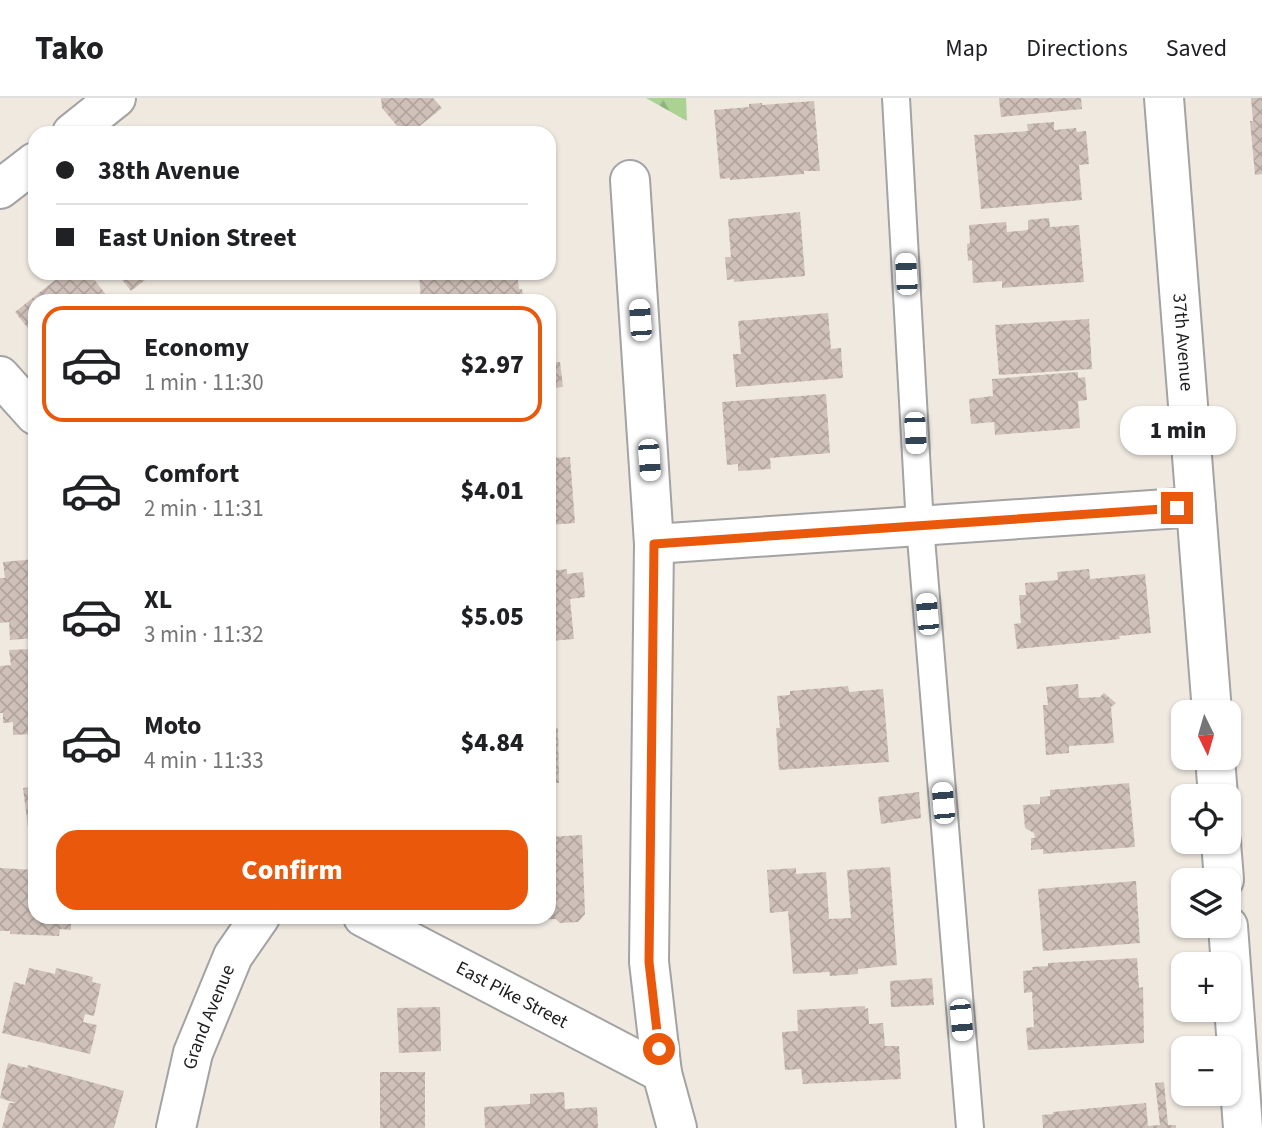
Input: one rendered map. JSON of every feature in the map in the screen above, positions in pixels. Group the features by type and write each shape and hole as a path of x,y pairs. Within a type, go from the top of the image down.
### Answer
{"street":[{"path":"81,126 116,98"},
{"name":"37th Avenue","path":"1164,98 1211,700"},
{"path":"0,189 28,167"},
{"path":"630,180 654,544 649,962 662,1073 677,1128"},
{"path":"0,376 28,407"},
{"path":"654,544 1196,507"},
{"name":"Grand Avenue","path":"176,1128 193,1053 233,956 255,924"},
{"name":"East Pike Street","path":"376,924 662,1073"},
{"path":"1229,938 1243,1128"}],"lane":[{"path":"896,98 920,526 970,1128"}],"green space":[{"path":"646,98 686,98 687,121"}],"building":[{"path":"381,98 433,98 442,108 420,126 397,126 382,108"},
{"path":"999,98 1081,98 1082,109 1001,117"},
{"path":"1251,98 1262,98 1262,174 1255,175 1250,121 1253,121"},
{"path":"814,101 820,171 720,179 714,110 749,107 749,104"},
{"path":"1054,122 1054,130 1076,128 1077,132 1086,131 1089,164 1079,165 1082,200 981,209 974,135 1028,131 1027,124"},
{"path":"800,212 805,276 734,282 734,279 727,280 725,257 731,257 728,219"},
{"path":"1049,218 1050,227 1079,225 1084,282 1002,288 1002,281 973,283 972,260 968,261 969,225 1006,222 1007,232 1028,230 1028,220"},
{"path":"55,280 94,280 106,294 38,294"},
{"path":"122,280 145,280 131,291"},
{"path":"420,280 518,280 523,294 420,294"},
{"path":"28,302 28,328 15,312"},
{"path":"828,313 831,349 841,348 843,378 736,387 733,354 741,354 738,321"},
{"path":"1089,319 1092,369 999,375 995,325"},
{"path":"556,362 560,362 563,387 556,388"},
{"path":"1078,372 1078,378 1085,377 1087,400 1078,401 1080,428 995,435 994,422 971,424 969,399 993,396 992,379"},
{"path":"826,394 830,453 770,458 771,469 738,471 738,464 727,465 722,402"},
{"path":"570,457 575,523 556,525 556,458"},
{"path":"28,560 28,639 10,640 9,622 0,623 0,578 5,578 3,562"},
{"path":"567,569 567,574 583,572 585,597 570,599 574,639 556,640 556,570"},
{"path":"1089,569 1090,579 1145,574 1151,633 1119,636 1120,639 1017,649 1014,624 1021,623 1019,595 1026,595 1025,583 1058,580 1057,572"},
{"path":"28,649 28,734 13,735 13,722 3,723 3,713 0,713 0,666 11,665 9,650"},
{"path":"1078,684 1079,698 1100,697 1104,693 1116,703 1111,707 1114,743 1069,746 1069,753 1046,755 1043,705 1048,705 1046,687"},
{"path":"848,686 849,692 883,689 889,762 779,770 776,728 780,728 777,696 790,695 790,691"},
{"path":"558,728 559,783 556,783"},
{"path":"1129,783 1135,847 1043,854 1043,849 1031,850 1031,838 1035,838 1034,833 1025,828 1023,805 1040,804 1040,797 1050,796 1050,790"},
{"path":"28,787 28,827 23,788"},
{"path":"919,792 921,818 881,824 878,797"},
{"path":"582,835 585,914 578,922 560,923 556,919 556,837"},
{"path":"890,867 897,965 858,969 858,974 793,974 788,911 770,913 767,870 796,868 796,874 826,872 829,919 851,918 847,870"},
{"path":"0,868 28,870 28,924 71,924 71,930 60,929 59,936 10,934 10,931 0,931"},
{"path":"1136,881 1140,943 1043,951 1038,889"},
{"path":"1137,958 1139,988 1143,987 1144,1043 1028,1050 1026,1028 1034,1027 1032,992 1024,993 1023,971 1033,970 1032,967 1048,966 1048,963"},
{"path":"29,968 55,974 56,968 93,977 92,982 101,984 94,1016 85,1014 83,1022 97,1025 90,1054 2,1033 14,982 25,985"},
{"path":"932,978 934,1005 891,1007 890,981"},
{"path":"865,1006 865,1009 868,1008 869,1024 883,1023 885,1046 899,1046 901,1079 803,1084 801,1069 785,1070 782,1032 798,1031 797,1010"},
{"path":"440,1007 441,1051 399,1053 397,1008"},
{"path":"8,1063 27,1068 28,1065 124,1091 114,1128 2,1128 9,1103 16,1103 0,1098"},
{"path":"380,1072 425,1072 425,1128 380,1128"},
{"path":"1164,1082 1168,1125 1176,1125 1176,1128 1043,1128 1042,1115 1053,1112 1146,1103 1148,1126 1160,1125 1155,1083"},
{"path":"564,1092 565,1109 597,1107 598,1128 485,1128 484,1107 530,1104 530,1094"}],"route":[{"path":"659,1049 649,962 654,544 1177,508"}]}
